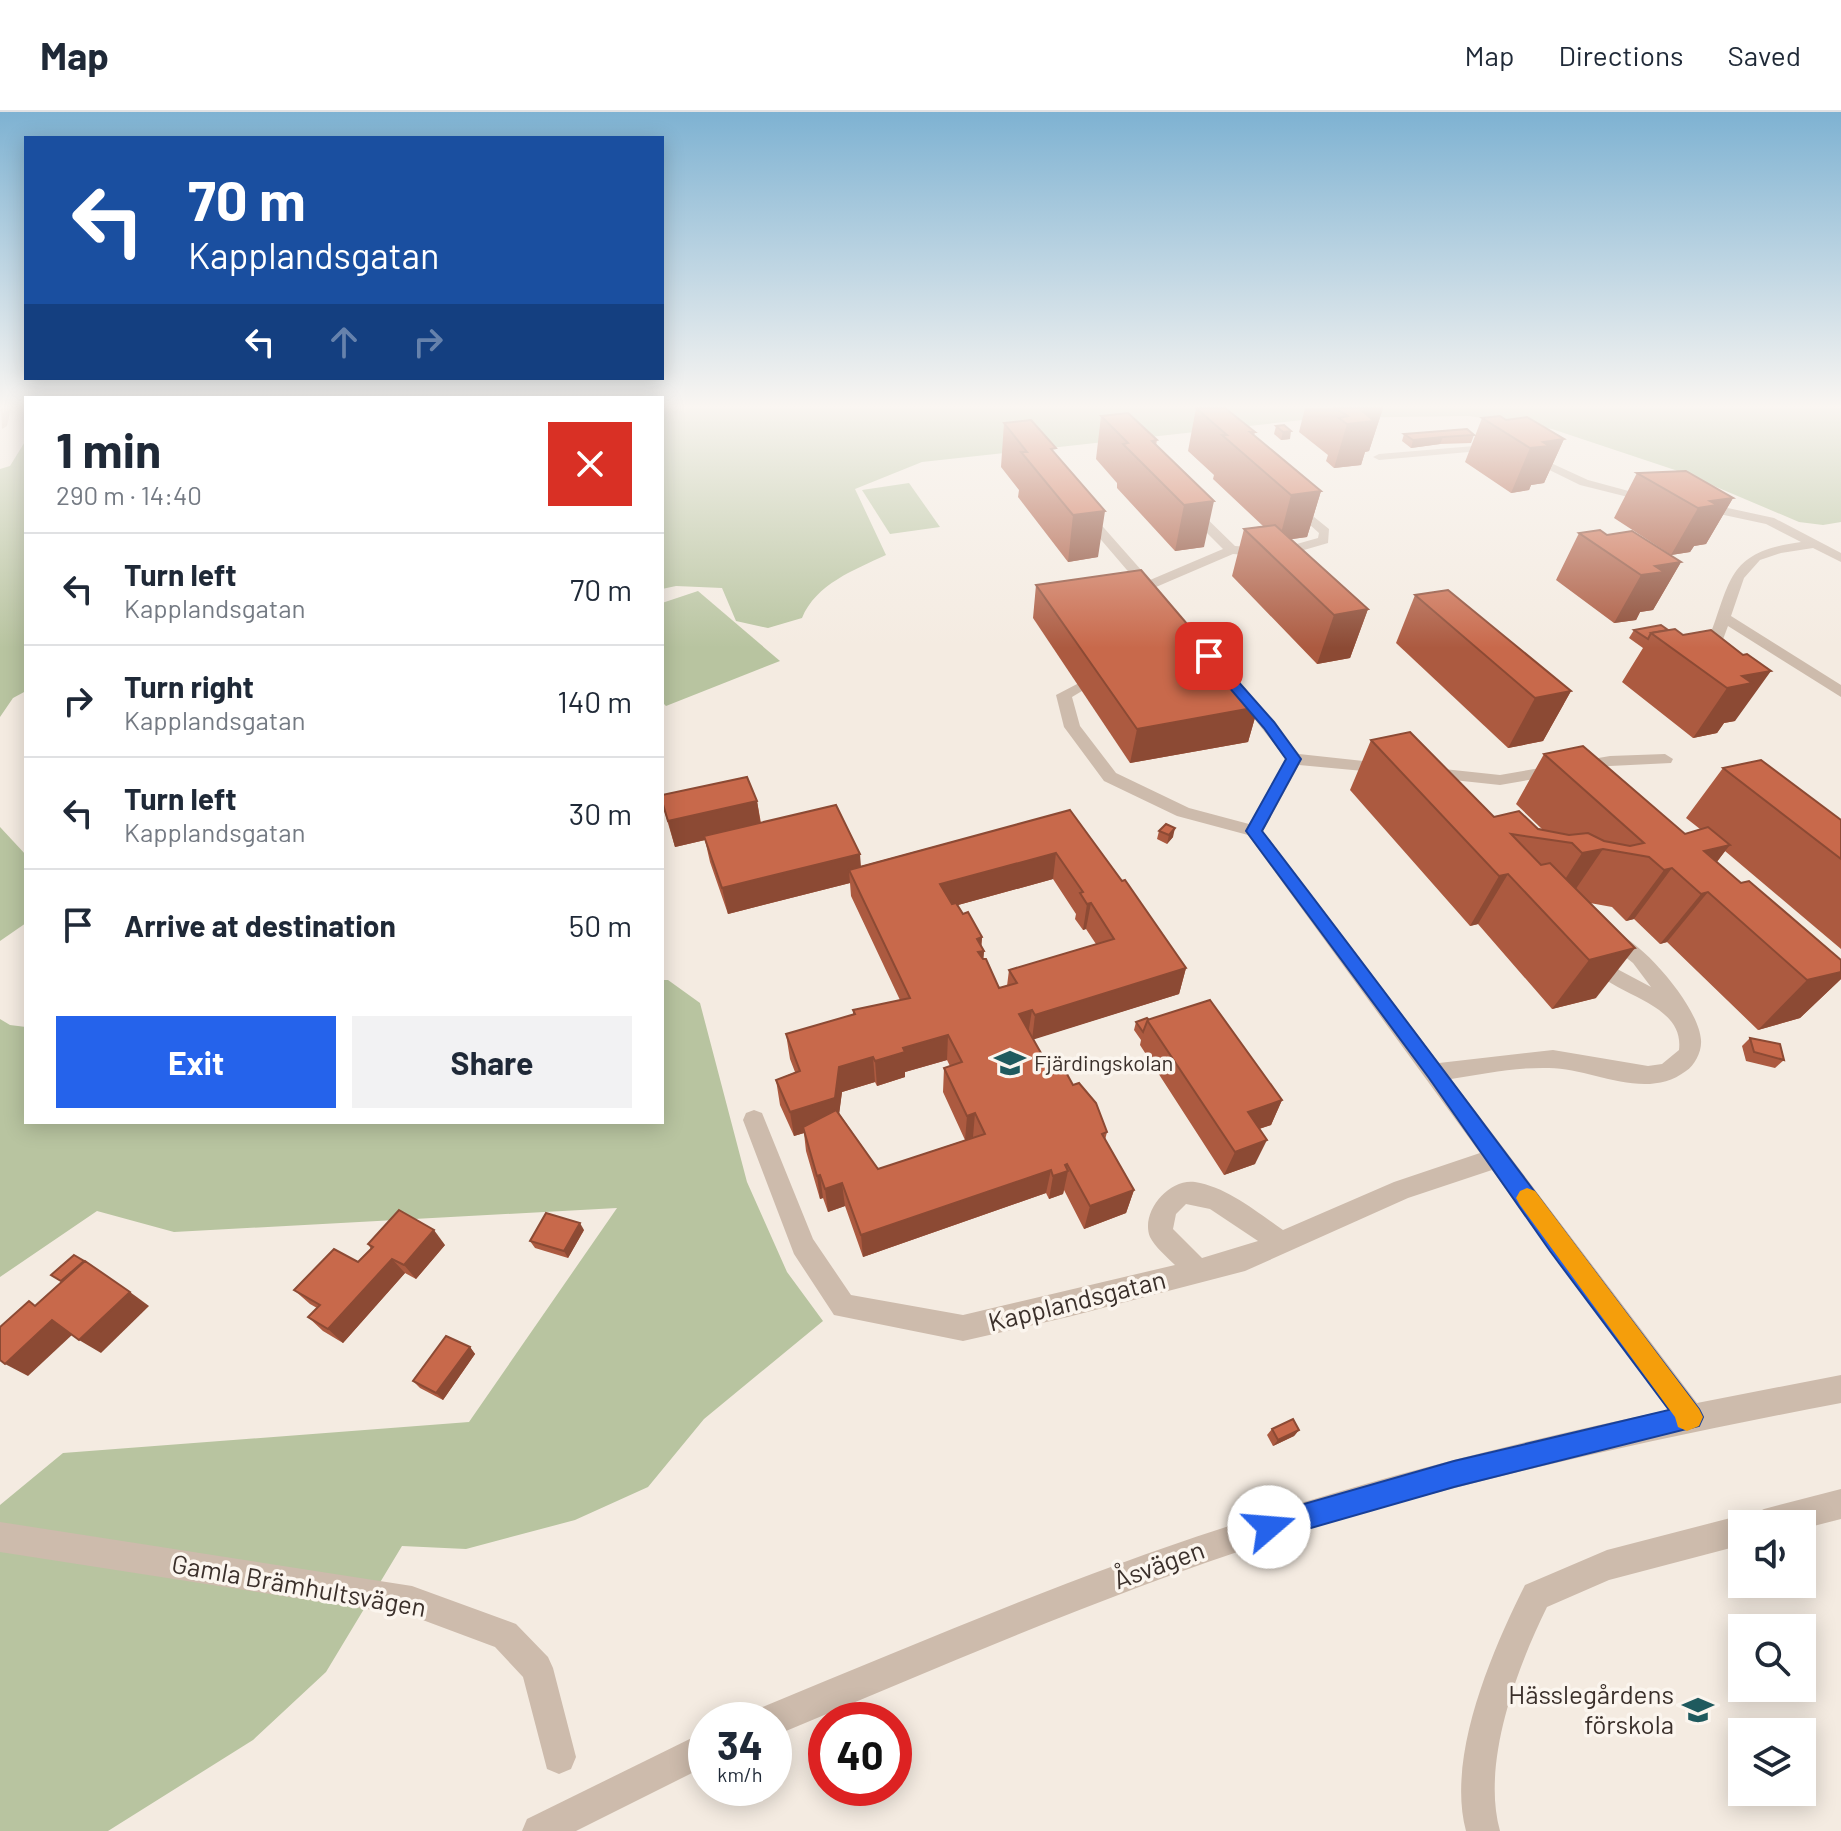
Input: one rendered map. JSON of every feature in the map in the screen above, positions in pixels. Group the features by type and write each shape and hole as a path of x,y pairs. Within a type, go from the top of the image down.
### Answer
{"street":[{"path":"1607,488 1659,500"},
{"path":"1148,586 1231,550 1280,553 1324,540 1325,532 1280,492"},
{"path":"1182,501 1231,550"},
{"path":"1687,504 1755,516 1841,558"},
{"path":"1080,507 1178,621"},
{"path":"1732,658 1714,643 1733,592 1749,562 1775,552 1816,544"},
{"path":"1725,618 1841,692"},
{"path":"1229,679 1294,759 1500,780 1610,761 1665,759"},
{"path":"1079,688 1064,695 1072,727 1110,777 1183,812 1254,831 1499,1157 1558,1244 1690,1417"},
{"path":"1254,831 1294,759"},
{"path":"1436,1072 1541,1059 1580,1062 1638,1075 1664,1073 1682,1064 1691,1049 1689,1029 1677,1010"},
{"name":"Kapplandsgatan","path":"754,1120 803,1246 843,1306 963,1328 1245,1259 1402,1190 1499,1157"},
{"path":"1198,1271 1161,1233 1160,1217 1177,1197 1195,1193 1227,1208 1283,1244"},
{"name":"Åsvägen","path":"792,1712 1050,1604 1220,1543 1439,1478 1690,1417 1841,1389"},
{"path":"1816,1510 1841,1504"},
{"path":"1483,1831 1477,1809 1486,1725 1508,1652 1536,1596 1607,1565 1728,1534"},
{"name":"Gamla Brämhultsvägen","path":"0,1537 412,1601 505,1635 537,1668 559,1757"},
{"path":"539,1831 688,1757"}],"green space":[{"path":"0,488 24,488 24,692 13,698 0,717"},
{"path":"664,488 857,488 886,555 826,587 808,606 802,618 768,628 736,621 722,588 676,586 664,589"},
{"path":"913,488 940,527 890,534 862,490"},
{"path":"1719,488 1841,488 1841,522 1823,525 1799,522"},
{"path":"698,591 780,661 666,706 664,602"},
{"path":"0,827 24,853 24,924 0,941"},
{"path":"664,980 668,980 700,1003 747,1182 787,1272 823,1321 704,1419 648,1487 575,1520 466,1549 402,1546 326,1672 253,1740 108,1831 0,1831 0,1505 63,1453 469,1422 617,1208 174,1232 97,1211 0,1277 0,1019 10,1025 24,1027 24,1124 664,1124"}],"building":[{"path":"1051,488 1085,488 1105,511 1073,515"},
{"path":"1167,488 1201,488 1214,501 1184,505"},
{"path":"1283,488 1318,488 1321,491 1291,495"},
{"path":"1664,488 1716,488 1733,498 1710,501 1717,505 1698,508"},
{"path":"1275,525 1368,609 1334,615 1244,529"},
{"path":"1600,530 1607,535 1632,531 1681,562 1655,566 1664,572 1641,575 1579,533"},
{"path":"1141,570 1258,707 1137,729 1036,585"},
{"path":"1448,590 1571,691 1535,698 1415,595"},
{"path":"1661,625 1668,630 1651,633 1648,639 1634,630"},
{"path":"1675,629 1683,635 1711,630 1743,655 1747,654 1771,671 1742,676 1752,683 1727,688 1651,633"},
{"path":"1410,732 1494,817 1519,811 1538,829 1569,835 1588,833 1604,841 1630,846 1644,843 1544,754 1583,746 1685,834 1708,827 1730,845 1704,851 1741,883 1749,881 1841,960 1841,972 1807,980 1708,892 1701,894 1672,868 1664,870 1649,857 1603,849 1582,853 1572,843 1511,834 1541,865 1550,863 1635,948 1589,960 1508,874 1499,876 1371,740"},
{"path":"1761,760 1841,820 1841,859 1723,768"},
{"path":"747,777 757,801 668,821 664,795"},
{"path":"836,805 860,854 722,888 704,836"},
{"path":"1070,810 1122,881 1125,880 1186,968 1035,1015 1032,1010 1019,1014 1050,1069 1062,1065 1073,1085 1079,1083 1096,1103 1107,1132 1102,1134 1134,1190 1090,1206 1067,1164 1068,1171 1053,1176 1051,1170 861,1235 842,1183 825,1189 820,1175 817,1176 803,1127 836,1110 878,1169 985,1134 975,1113 967,1116 944,1068 962,1062 948,1035 903,1048 905,1052 875,1061 873,1057 839,1067 835,1098 790,1112 776,1080 800,1071 786,1034 855,1014 853,1010 910,998 849,870","holes":["1056,853 1083,892 1080,893 1087,904 1091,903 1114,939 1009,970 1017,983 999,988 986,959 978,952 984,951 977,939 982,937 968,912 963,914 956,903 952,904 940,884"]},
{"path":"1166,824 1175,828 1169,835 1159,831"},
{"path":"1210,1000 1282,1100 1248,1112 1267,1140 1235,1152 1147,1020"},
{"path":"1148,1019 1143,1032 1136,1022"},
{"path":"1750,1038 1780,1044 1784,1060 1754,1052"},
{"path":"399,1210 434,1230 404,1265 392,1259 328,1329 308,1317 320,1305 294,1290 334,1249 358,1262 373,1247 368,1244"},
{"path":"546,1213 580,1223 564,1251 530,1241"},
{"path":"74,1255 84,1261 61,1281 51,1275"},
{"path":"85,1261 130,1292 79,1340 52,1320 5,1364 0,1360 0,1327 29,1301 35,1306"},
{"path":"446,1336 470,1347 436,1393 413,1381"},
{"path":"1293,1419 1299,1430 1278,1440 1272,1429"}],"slow traffic":[{"path":"1527,1198 1558,1244 1690,1417 1687,1418"}],"place":[{"name":"Fjärdingskolan","path":"1010,1063"},
{"name":"Hässlegårdens förskola","path":"1698,1710"}],"route":[{"path":"1209,656 1294,759 1254,831 1499,1157 1558,1244 1690,1417 1454,1474 1269,1527"}]}
